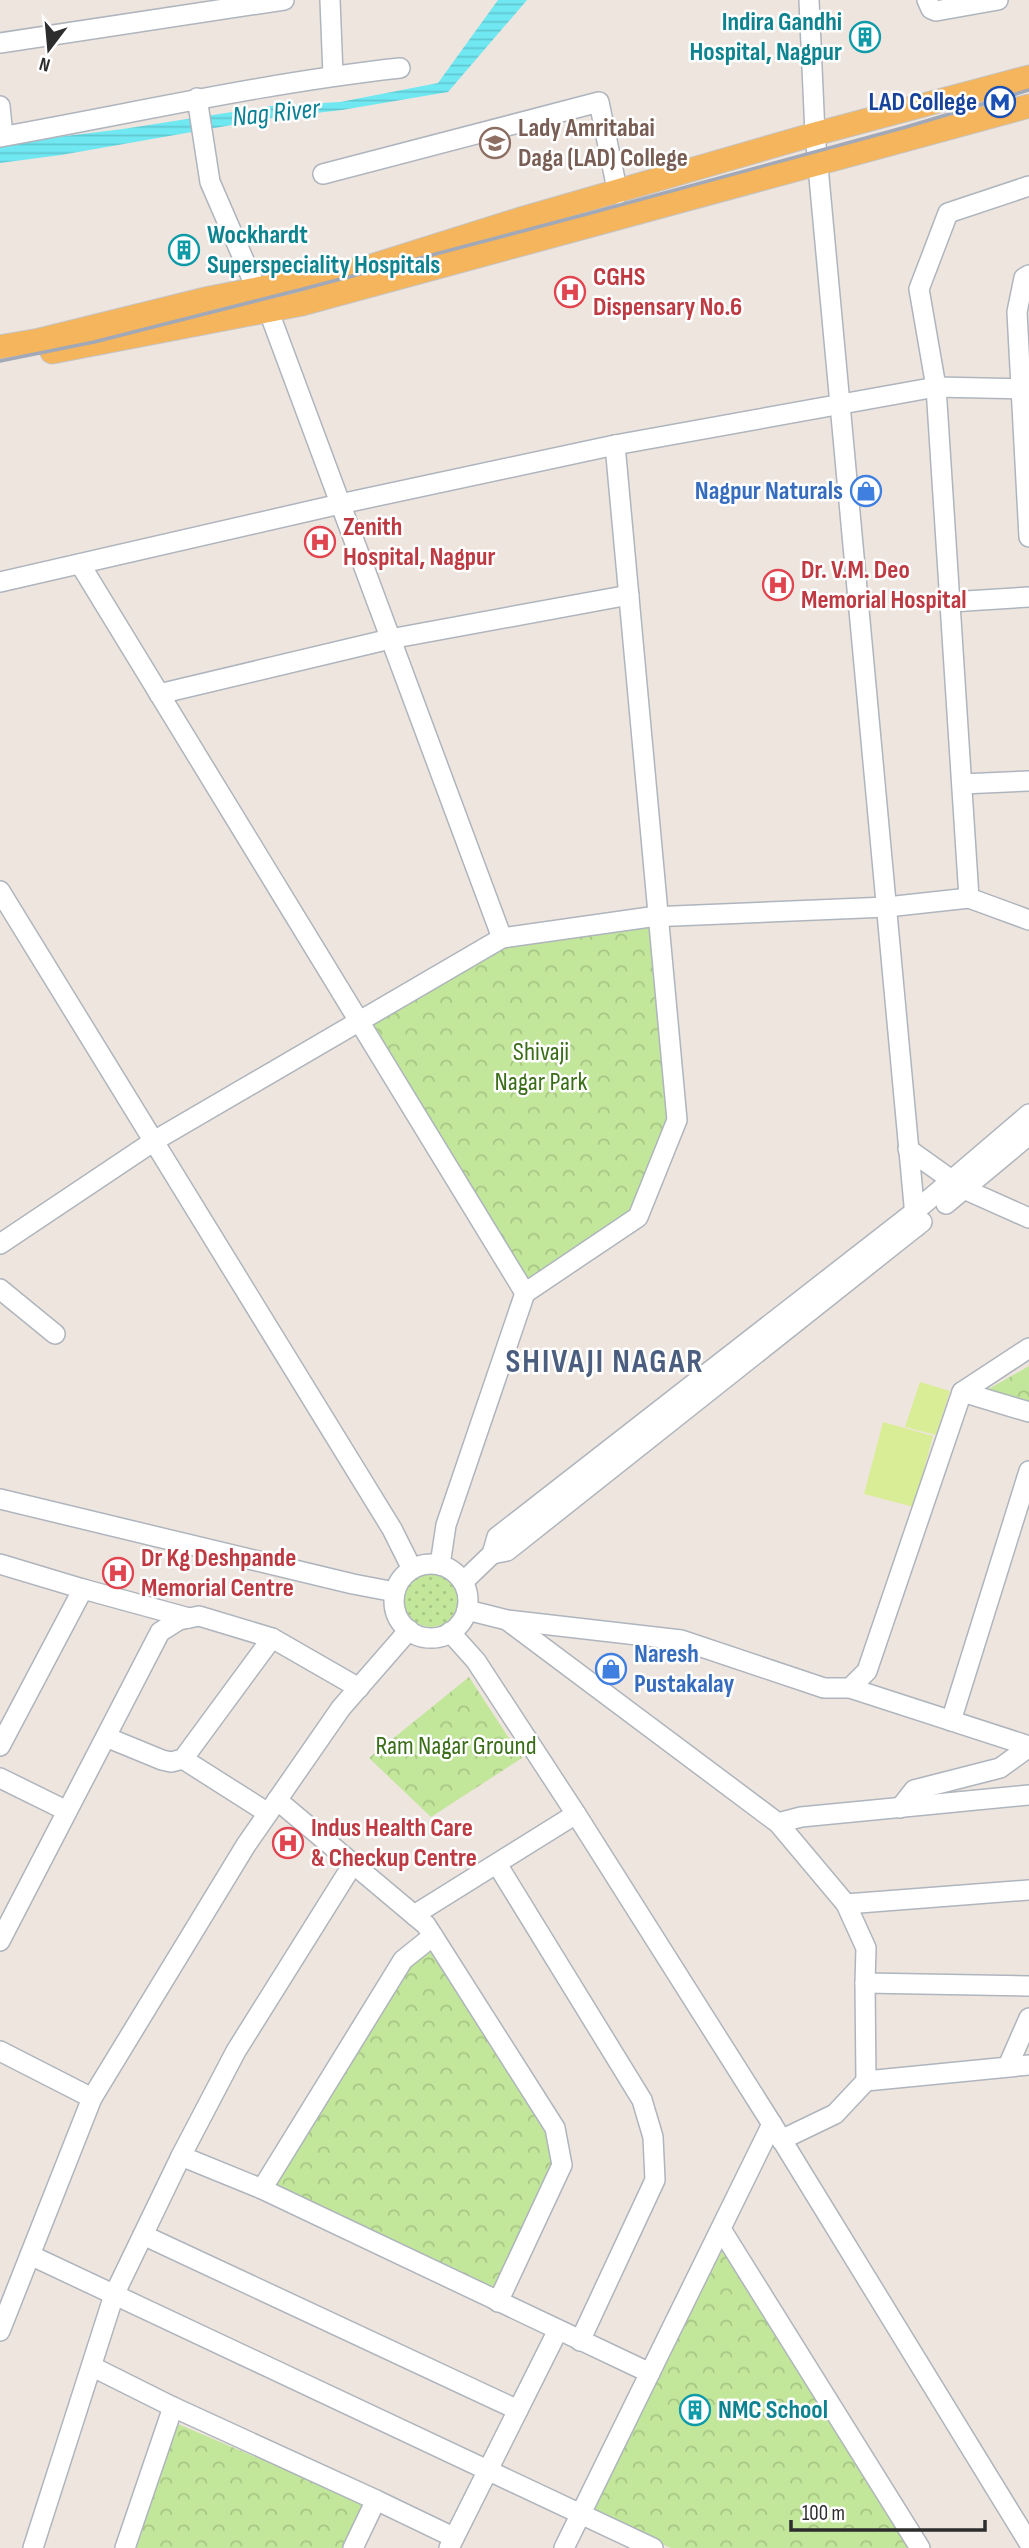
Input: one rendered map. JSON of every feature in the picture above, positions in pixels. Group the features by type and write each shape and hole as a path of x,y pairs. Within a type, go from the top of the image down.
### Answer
{"main road":[{"path":"0,347 40,340 256,288 365,268 815,134 1029,77"},
{"path":"0,361 269,312 1029,106"}],"street":[{"path":"0,43 284,0"},
{"path":"330,0 333,75"},
{"path":"809,0 815,134 914,1220"},
{"path":"927,0 931,9 936,11 998,0"},
{"path":"0,106 1,136 333,75 400,68"},
{"path":"198,100 210,182 269,312 502,938"},
{"path":"323,174 599,102 618,192"},
{"path":"970,898 936,387 919,289 948,213 1029,186"},
{"path":"1029,275 1024,278 1017,312 1024,389 1029,537"},
{"path":"0,582 340,504 615,445 936,387 1024,389"},
{"path":"440,1565 446,1525 525,1293 638,1217 677,1120 615,445"},
{"path":"80,564 525,1293"},
{"path":"159,694 390,639 629,595"},
{"path":"950,602 1029,597"},
{"path":"962,784 1029,781"},
{"path":"0,891 392,1529 412,1569"},
{"path":"0,1244 155,1140 502,938 658,917 887,907 970,898 1029,920"},
{"path":"959,1184 1029,1114"},
{"path":"463,1582 492,1554 507,1551 959,1184 1029,1135"},
{"path":"908,1149 959,1184 1029,1218"},
{"path":"0,1289 55,1334"},
{"path":"850,1688 867,1671 962,1392 1029,1348"},
{"path":"962,1392 1029,1412"},
{"path":"951,1721 1029,1471"},
{"path":"0,1499 395,1592"},
{"path":"0,1564 189,1618"},
{"path":"421,1565 440,1565 449,1568 463,1582 468,1600 467,1610 458,1626 450,1632 430,1638 409,1630 396,1613 395,1592 404,1575 412,1569 421,1565"},
{"path":"0,1746 83,1589"},
{"path":"467,1610 507,1620 681,1640 824,1688 850,1688 1029,1746"},
{"path":"0,1941 160,1632 179,1620 199,1616 272,1638 359,1688"},
{"path":"507,1620 778,1823 846,1904 866,1948 866,2081"},
{"path":"0,2331 92,2098 246,1845 341,1708 409,1630"},
{"path":"450,1632 476,1661 576,1814 777,2132 1029,2543"},
{"path":"106,1737 162,1760 171,1762 183,1759 272,1638"},
{"path":"900,1808 914,1790 1000,1768 1029,1746"},
{"path":"183,1759 272,1807 353,1864 426,1925 555,2129 562,2165 498,2302"},
{"path":"0,1778 67,1811"},
{"path":"778,1823 801,1817 1029,1796"},
{"path":"414,1915 576,1814"},
{"path":"33,2548 114,2295 181,2156 236,2052 353,1864"},
{"path":"496,1864 642,2100 653,2137 655,2180 580,2341"},
{"path":"846,1904 1029,1890"},
{"path":"262,2189 403,1959 433,1936"},
{"path":"865,1983 1029,1986"},
{"path":"1007,2066 1029,2018"},
{"path":"0,2051 92,2098"},
{"path":"564,2548 721,2229 777,2132 835,2114 866,2081 1029,2065"},
{"path":"181,2156 262,2189 650,2374"},
{"path":"721,2229 920,2548"},
{"path":"143,2235 518,2410"},
{"path":"30,2255 653,2548"},
{"path":"93,2367 173,2407 376,2500 451,2543 558,2330"},
{"path":"125,2548 173,2407"},
{"path":"353,2548 376,2500"}],"green space":[{"name":"Shivaji Nagar Park","path":"658,917 676,1120 638,1217 525,1292 360,1022 502,938"},
{"path":"1029,1366 1029,1408 985,1391"},
{"path":"920,1382 950,1391 936,1435 905,1427"},
{"path":"883,1422 933,1436 914,1507 864,1494"},
{"path":"431,1573 450,1581 458,1600 450,1619 431,1627 412,1619 404,1600 412,1581"},
{"name":"Ram Nagar Ground","path":"469,1677 522,1758 431,1817 369,1758"},
{"path":"431,1949 546,2134 553,2165 493,2288 275,2184 413,1962"},
{"path":"724,2247 910,2548 671,2548 591,2512"},
{"path":"178,2424 364,2503 344,2548 136,2548"}],"water":[{"name":"Nag River","path":"498,0 527,0 448,92 0,163 0,144 123,129 271,106 340,102 438,83"}],"railway":[{"path":"0,361 94,342 303,289 906,127 1029,90"}],"place":[{"name":"Indira Gandhi Hospital, Nagpur","path":"865,37"},
{"name":"LAD College","path":"1000,102"},
{"name":"Lady Amritabai Daga (LAD) College","path":"495,143"},
{"name":"Wockhardt Superspeciality Hospitals","path":"184,250"},
{"name":"CGHS Dispensary No.6","path":"570,292"},
{"name":"Nagpur Naturals","path":"866,491"},
{"name":"Zenith Hospital, Nagpur","path":"320,542"},
{"name":"Dr. V.M. Deo Memorial Hospital","path":"778,585"},
{"name":"Dr Kg Deshpande Memorial Centre","path":"118,1573"},
{"name":"Naresh Pustakalay","path":"611,1669"},
{"name":"Indus Health Care & Checkup Centre","path":"288,1843"},
{"name":"NMC School","path":"695,2410"}],"district":[{"name":"SHIVAJI NAGAR","path":"605,1362"}]}
